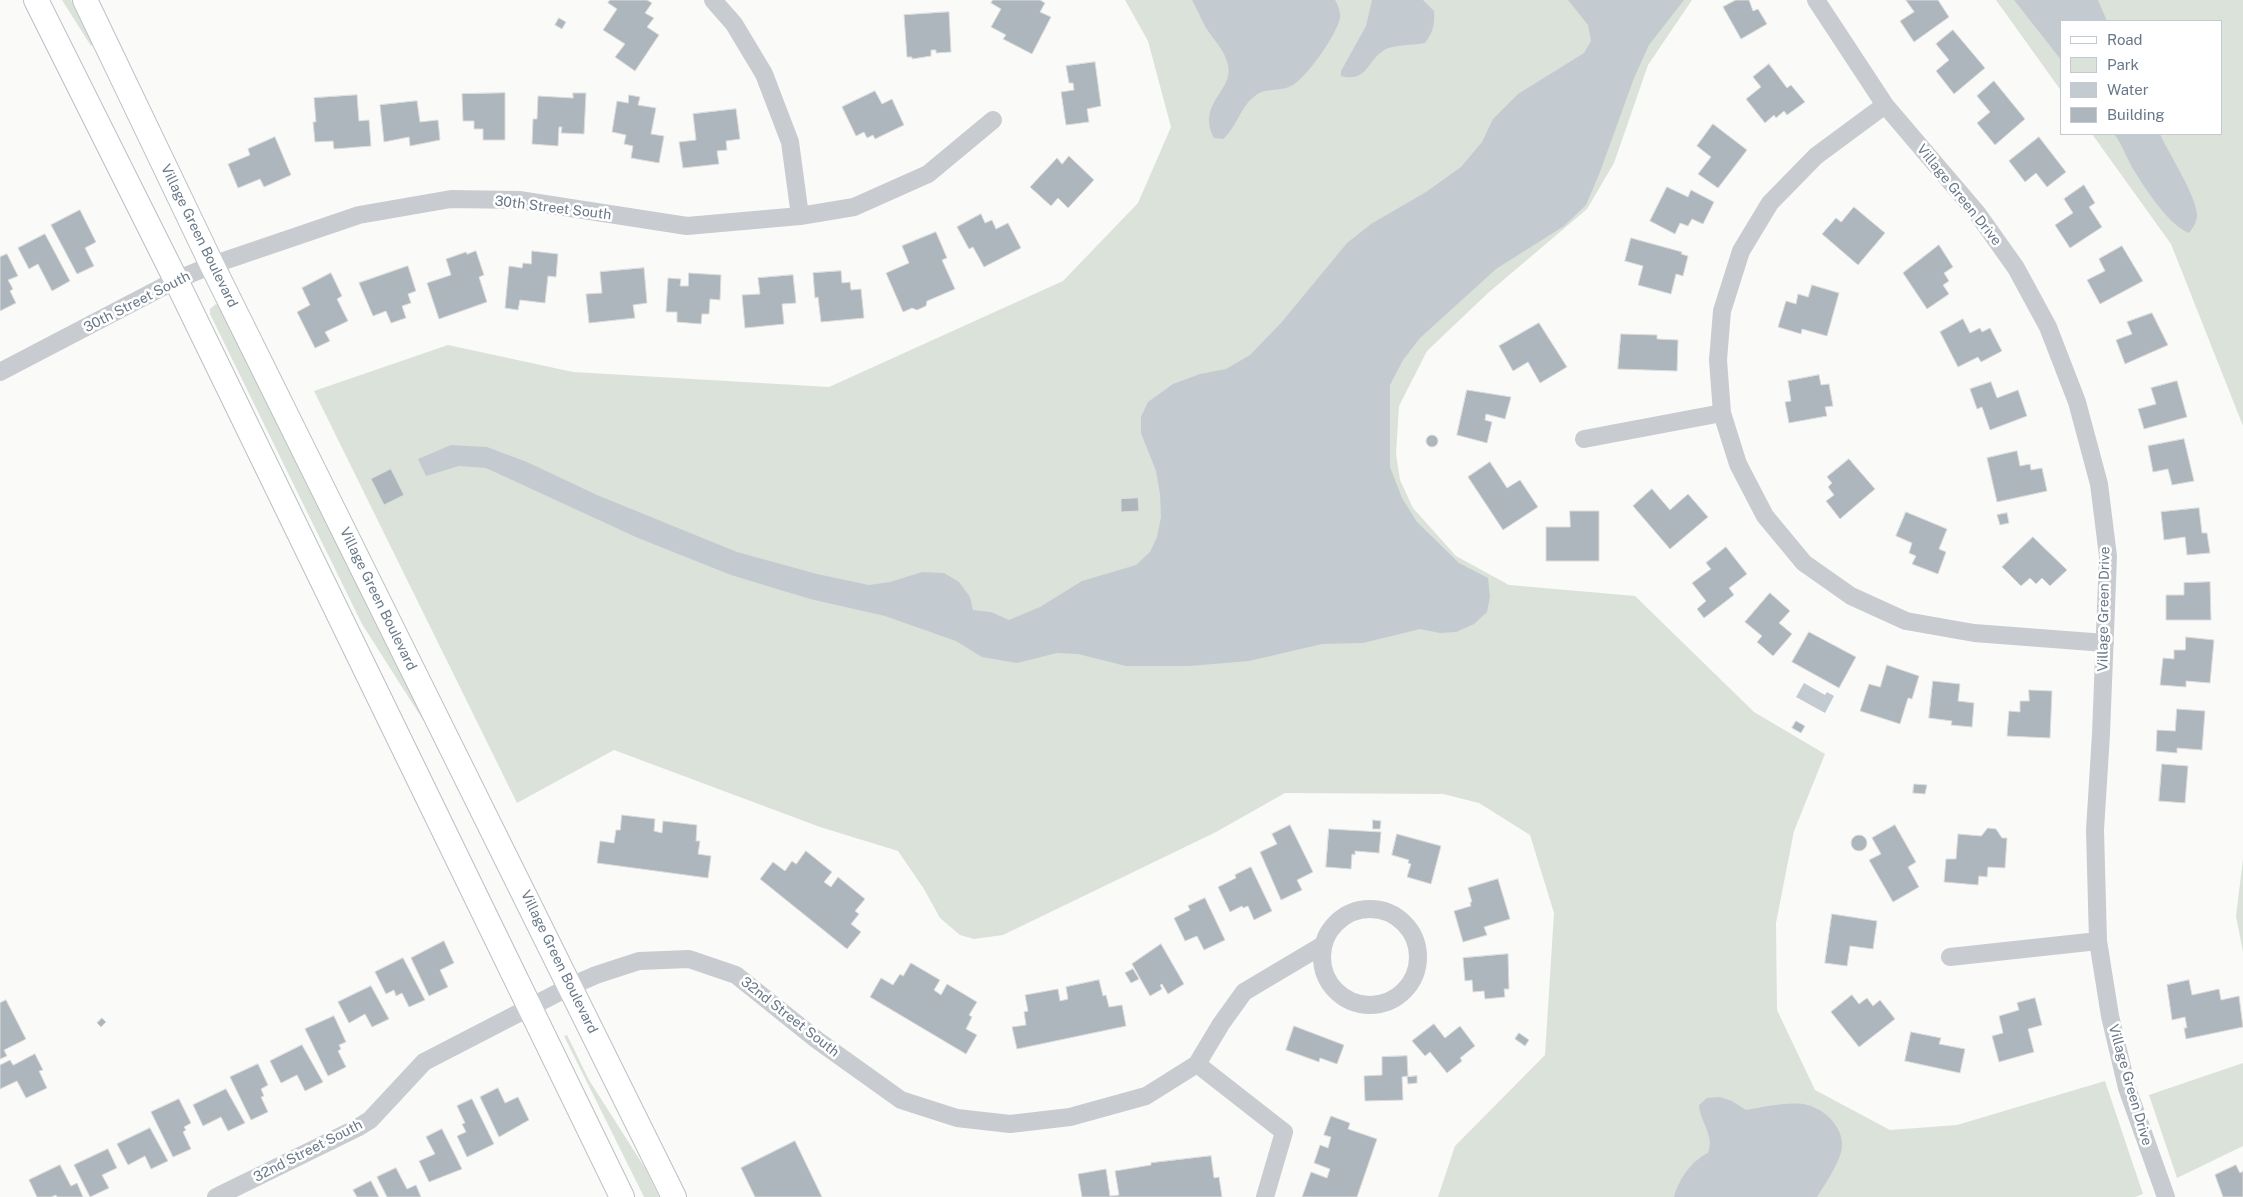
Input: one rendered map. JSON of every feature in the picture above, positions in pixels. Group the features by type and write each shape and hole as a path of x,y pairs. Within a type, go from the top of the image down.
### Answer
{"street":[{"path":"36,0 176,280 622,1197"},
{"name":"Village Green Boulevard","path":"85,0 212,265 674,1197"},
{"path":"713,0 734,24 764,74 790,142 800,216"},
{"name":"Village Green Drive","path":"1816,0 1885,105 1977,213 2016,268 2048,327 2076,402 2099,484 2108,556 2094,830 2098,941 2110,1016 2127,1088 2166,1197"},
{"path":"1885,105 1809,163 1770,203 1741,251 1722,311 1718,360 1722,413 1738,464 1765,516 1804,563 1851,596 1906,621 1974,633 2105,643"},
{"name":"30th Street South","path":"0,372 176,280 212,265 359,215 451,199 519,200 687,226 800,216 854,207 928,174 993,120"},
{"path":"1584,439 1722,413"},
{"name":"32nd Street South","path":"216,1197 370,1120 424,1062 571,986 639,961 689,959 736,975 817,1040 901,1100 957,1118 1010,1124 1070,1117 1146,1096 1197,1064 1221,1024 1244,992 1323,945 1330,931 1340,919 1354,911 1370,908 1386,911 1400,919 1410,931 1417,945 1418,961 1414,977 1406,990 1393,1000 1378,1005 1362,1005 1347,1000 1335,990 1326,977 1322,961 1323,945"},
{"path":"1950,957 2098,941"},
{"path":"1197,1064 1284,1132 1265,1197"}],"green space":[{"path":"62,0 71,0 93,45 91,46"},
{"path":"1125,0 1692,0 1648,65 1614,163 1587,209 1488,293 1427,351 1399,406 1396,454 1400,480 1413,508 1456,556 1509,585 1635,596 1754,712 1825,754 1794,831 1776,923 1777,1010 1815,1090 1890,1130 1957,1125 2105,1081 2143,1194 2135,1197 1438,1197 1455,1146 1545,1055 1554,913 1530,835 1479,803 1443,794 1285,793 1216,832 1003,935 974,939 960,935 940,918 924,889 898,851 820,827 614,750 517,803 314,391 448,345 573,372 829,387 1063,281 1138,203 1171,127 1148,41"},
{"path":"1996,0 2243,0 2243,426 2171,244 2093,135 2223,135 2223,20 2060,20 2060,89"},
{"path":"216,304 222,307 425,720 423,720 362,624 210,314 210,309"},
{"path":"2243,859 2243,952 2236,916"},
{"path":"567,1035 589,1080 645,1168 659,1197 644,1197 564,1036"},
{"path":"2243,1063 2243,1146 2177,1178 2149,1095"}],"water":[{"path":"1192,0 1335,0 1340,18 1333,34 1305,75 1287,88 1259,93 1246,106 1232,129 1223,139 1214,138 1209,115 1226,82 1228,65 1222,50 1206,28"},
{"path":"1372,0 1423,0 1434,11 1432,32 1425,43 1386,49 1357,76 1341,76 1341,71 1366,26"},
{"path":"1568,0 1684,0 1649,45 1634,78 1586,205 1564,226 1496,269 1420,338 1403,360 1390,385 1390,467 1402,498 1417,522 1459,563 1488,578 1490,597 1487,612 1474,624 1456,632 1440,633 1420,629 1363,643 1322,644 1249,661 1189,666 1126,666 1078,654 1057,653 1017,663 982,657 956,641 885,616 810,599 731,575 638,538 486,468 459,466 426,476 418,459 451,445 487,447 527,462 597,495 737,552 817,574 869,585 890,582 922,572 944,573 959,582 970,597 973,610 991,612 1009,620 1040,607 1082,581 1136,565 1150,552 1157,537 1161,517 1156,471 1141,433 1141,417 1148,402 1173,384 1200,374 1226,369 1250,355 1281,323 1347,243 1371,224 1426,192 1461,167 1482,142 1493,119 1518,94 1584,53 1591,41 1588,25"},
{"path":"2014,0 2098,0 2107,20 2060,20 2060,58"},
{"path":"2115,135 2161,135 2187,186 2195,207 2196,220 2189,233 2174,223 2152,197 2132,167"},
{"path":"1804,683 1825,695 1827,692 1834,696 1825,713 1796,697"},
{"path":"1720,1097 1732,1101 1746,1110 1781,1104 1803,1104 1817,1109 1830,1118 1839,1131 1842,1146 1839,1158 1817,1197 1674,1197 1686,1171 1708,1153 1710,1146 1710,1140 1699,1105 1707,1098"}],"building":[{"path":"610,0 647,0 652,3 645,13 654,18 647,27 659,35 635,71 615,57 625,44 603,30 617,9 608,3"},
{"path":"993,0 1040,0 1045,3 1040,12 1051,17 1032,54 1003,39 1006,35 991,27 1001,9 991,3"},
{"path":"1736,0 1749,0 1753,11 1758,9 1767,24 1741,39 1723,7"},
{"path":"1906,0 1938,0 1949,17 1914,42 1900,21 1914,12"},
{"path":"949,12 951,52 936,53 936,50 931,50 931,56 912,59 912,57 907,57 904,15"},
{"path":"559,18 566,22 562,29 555,25"},
{"path":"1953,30 1985,68 1954,94 1936,71 1949,60 1936,44"},
{"path":"1095,62 1101,106 1087,109 1089,122 1066,125 1061,92 1074,90 1073,83 1069,83 1066,66"},
{"path":"1769,64 1787,88 1791,85 1805,102 1787,115 1784,111 1776,118 1774,115 1765,123 1746,99 1761,87 1753,77"},
{"path":"1994,81 2025,119 1995,145 1977,123 1990,112 1977,96"},
{"path":"875,91 882,104 892,99 904,125 875,139 873,135 867,138 864,132 856,136 842,107"},
{"path":"505,93 505,140 483,140 483,129 474,129 474,121 463,121 462,94"},
{"path":"573,93 586,93 584,134 561,133 562,127 559,127 558,146 532,144 533,119 537,119 538,96 573,98"},
{"path":"357,95 359,121 369,120 371,146 334,149 333,141 315,142 313,122 316,122 314,98"},
{"path":"629,95 640,97 638,105 656,108 651,134 664,136 659,163 631,158 633,146 624,144 626,135 612,132 617,101 628,103"},
{"path":"417,101 420,122 438,120 440,140 410,146 409,137 384,142 380,105"},
{"path":"736,109 740,139 726,141 727,150 717,151 719,164 683,168 679,142 696,140 693,114"},
{"path":"1713,124 1747,150 1718,188 1698,174 1711,157 1697,146"},
{"path":"275,137 291,175 264,187 260,179 238,188 228,164 250,155 248,149"},
{"path":"2039,137 2066,172 2047,187 2036,173 2025,182 2009,161"},
{"path":"1069,156 1094,180 1068,208 1058,198 1051,206 1030,187 1057,158 1062,164"},
{"path":"2084,185 2095,203 2089,207 2102,227 2070,248 2055,225 2073,213 2064,199"},
{"path":"1667,187 1688,197 1691,190 1714,202 1703,224 1692,219 1688,226 1680,223 1675,234 1650,221"},
{"path":"1854,207 1885,233 1858,265 1822,234 1836,218 1841,222"},
{"path":"80,210 96,242 85,248 94,266 77,274 51,225"},
{"path":"981,214 985,223 992,220 996,229 1008,223 1021,248 984,267 973,247 969,249 957,227"},
{"path":"936,232 947,258 942,260 955,289 927,301 926,306 917,310 912,308 903,312 886,273 909,263 902,246"},
{"path":"45,234 70,281 52,291 38,264 29,269 18,248"},
{"path":"1631,238 1682,252 1681,254 1688,256 1683,276 1676,274 1671,294 1638,285 1643,266 1625,261"},
{"path":"1939,245 1953,267 1944,273 1949,281 1943,285 1949,294 1927,309 1903,273"},
{"path":"2122,246 2143,281 2100,304 2087,280 2105,271 2099,259"},
{"path":"476,251 484,275 479,277 487,302 439,319 427,283 451,275 446,259 466,252 467,254"},
{"path":"532,251 558,254 556,277 548,276 545,303 520,300 518,310 505,308 509,266 522,268 523,263 531,264"},
{"path":"7,254 18,276 8,280 13,289 10,291 16,303 0,311 0,257"},
{"path":"408,266 416,291 408,294 411,303 402,306 406,318 391,323 386,311 373,316 359,283"},
{"path":"644,268 647,303 633,305 635,318 589,323 586,294 602,293 600,272"},
{"path":"841,271 842,283 850,282 851,290 861,289 864,318 821,322 818,297 815,298 813,273"},
{"path":"331,273 342,296 337,299 348,321 325,332 330,341 315,348 297,312 310,305 302,288"},
{"path":"689,273 721,275 720,300 710,299 709,314 702,314 701,324 677,322 677,312 666,312 668,278 681,279 680,286 688,286"},
{"path":"793,275 796,303 782,304 784,324 745,328 742,295 760,294 758,278"},
{"path":"1812,285 1839,293 1827,336 1802,329 1801,334 1778,327 1786,301 1796,304 1798,294 1808,297"},
{"path":"2152,313 2168,345 2125,364 2116,340 2132,334 2127,322"},
{"path":"1963,319 1970,333 1980,328 1982,332 1990,328 2002,351 1981,362 1978,357 1958,367 1940,332"},
{"path":"1539,323 1567,367 1540,383 1528,362 1513,371 1499,346"},
{"path":"1621,334 1657,335 1657,339 1678,340 1677,371 1618,369"},
{"path":"1819,375 1821,385 1829,384 1833,406 1825,407 1827,416 1789,423 1785,402 1791,401 1788,381"},
{"path":"2177,381 2187,417 2144,429 2138,409 2156,404 2151,388"},
{"path":"1991,382 1997,398 2018,390 2027,416 1990,430 1982,407 1977,409 1970,389"},
{"path":"1467,390 1511,397 1505,419 1486,414 1485,420 1492,422 1487,443 1457,435"},
{"path":"1430,435 1434,435 1438,441 1434,447 1430,447 1426,443 1426,439"},
{"path":"2184,439 2194,481 2172,485 2168,469 2153,472 2148,446"},
{"path":"2017,451 2020,466 2030,464 2031,470 2042,468 2047,491 1997,502 1987,458"},
{"path":"1849,459 1875,489 1840,519 1826,501 1834,495 1828,487 1832,483 1827,477"},
{"path":"1490,462 1507,488 1520,480 1538,507 1503,530 1468,477"},
{"path":"391,469 404,495 384,505 371,479"},
{"path":"1652,489 1670,510 1688,494 1708,517 1670,549 1633,506"},
{"path":"1138,498 1139,511 1121,512 1121,499"},
{"path":"2199,508 2202,533 2207,533 2210,553 2187,555 2185,537 2164,540 2161,512"},
{"path":"1570,511 1599,511 1599,561 1546,561 1546,527 1570,527"},
{"path":"1906,512 1947,529 1939,549 1946,552 1938,574 1912,564 1916,556 1909,553 1912,543 1896,536"},
{"path":"2007,513 2009,523 2000,525 1997,515"},
{"path":"2033,537 2067,570 2050,586 2042,578 2036,584 2030,578 2021,586 2002,567"},
{"path":"1726,547 1747,574 1729,588 1734,595 1704,618 1697,609 1706,601 1692,583 1711,569 1706,563"},
{"path":"2210,582 2211,620 2166,620 2166,595 2184,595 2184,583"},
{"path":"1770,593 1790,611 1779,623 1792,634 1773,656 1757,642 1762,636 1745,622"},
{"path":"1809,632 1856,657 1839,688 1792,662"},
{"path":"2186,637 2214,640 2210,683 2186,681 2186,687 2160,685 2163,658 2174,659 2174,650 2185,650"},
{"path":"1887,665 1919,676 1912,699 1908,698 1900,724 1860,711 1869,684 1880,687"},
{"path":"1933,681 1960,684 1958,701 1974,703 1972,727 1951,725 1952,721 1929,718"},
{"path":"2029,690 2052,691 2050,738 2007,736 2009,711 2020,712 2020,701 2029,701"},
{"path":"2177,709 2205,711 2202,750 2177,748 2177,753 2156,751 2157,730 2175,731"},
{"path":"1796,721 1805,726 1801,733 1792,728"},
{"path":"2162,764 2188,766 2185,803 2159,801"},
{"path":"1914,784 1927,785 1925,794 1913,793"},
{"path":"622,815 655,819 654,831 662,833 663,821 697,825 696,841 700,841 698,854 711,856 708,878 597,863 600,841 614,843 616,830 620,830"},
{"path":"1373,820 1381,821 1380,829 1373,829"},
{"path":"1290,825 1313,872 1297,880 1302,890 1281,900 1260,852 1277,844 1272,834"},
{"path":"1895,825 1916,862 1908,867 1919,887 1893,902 1869,860 1881,854 1872,838"},
{"path":"1988,828 1996,829 2002,838 2007,838 2005,868 1988,867 1987,877 1979,876 1978,885 1944,882 1946,859 1956,859 1958,834 1981,836"},
{"path":"1329,829 1381,832 1379,853 1355,851 1355,855 1352,854 1351,869 1326,867"},
{"path":"1397,834 1441,846 1431,884 1407,877 1411,864 1408,863 1409,860 1392,855"},
{"path":"1859,835 1867,843 1859,851 1851,843"},
{"path":"806,851 832,872 824,882 831,887 838,877 865,899 855,911 859,914 851,924 861,932 847,949 760,879 773,862 785,871 792,861 796,864"},
{"path":"1251,867 1272,911 1254,920 1248,906 1243,908 1242,906 1230,912 1218,887 1236,878 1235,875"},
{"path":"1498,879 1510,919 1484,927 1487,935 1463,942 1454,911 1471,906 1470,902 1472,902 1468,888"},
{"path":"1205,898 1225,940 1204,950 1197,936 1185,941 1174,918 1190,910 1188,906"},
{"path":"1832,914 1877,921 1873,949 1850,946 1847,966 1825,963"},
{"path":"444,941 454,963 440,970 448,987 429,996 411,958"},
{"path":"1161,944 1184,984 1168,994 1162,984 1160,985 1162,989 1150,996 1132,964"},
{"path":"1508,954 1509,989 1504,989 1505,997 1485,999 1484,991 1473,992 1472,980 1465,981 1463,958"},
{"path":"403,958 425,1000 409,1007 402,993 396,996 394,990 386,994 375,972"},
{"path":"911,963 940,980 934,990 941,995 947,984 977,1002 969,1015 972,1017 966,1029 977,1035 966,1054 870,997 881,978 893,985 900,974 903,976"},
{"path":"1133,969 1139,979 1131,983 1125,973"},
{"path":"1099,980 1103,996 1106,995 1109,1007 1122,1005 1126,1026 1017,1049 1012,1027 1026,1025 1024,1012 1028,1011 1025,995 1058,989 1060,1001 1068,999 1066,987"},
{"path":"2189,980 2192,995 2219,989 2221,1000 2239,996 2243,1027 2186,1039 2185,1017 2172,1020 2167,985"},
{"path":"371,986 389,1019 372,1027 365,1014 349,1023 338,1002"},
{"path":"1852,995 1859,1004 1867,998 1873,1006 1880,1000 1895,1019 1859,1047 1831,1012"},
{"path":"2035,998 2042,1025 2028,1029 2034,1052 1999,1062 1992,1036 2003,1033 1999,1016 2019,1010 2017,1003"},
{"path":"6,1000 26,1039 4,1050 7,1056 0,1059 0,1003"},
{"path":"334,1016 346,1042 339,1045 341,1049 338,1051 346,1067 328,1076 305,1029"},
{"path":"102,1018 106,1022 101,1027 97,1023"},
{"path":"1434,1024 1445,1038 1460,1026 1475,1046 1460,1058 1462,1061 1447,1073 1430,1052 1425,1056 1412,1041"},
{"path":"1294,1026 1344,1045 1337,1064 1320,1058 1319,1062 1286,1050"},
{"path":"1911,1032 1941,1038 1939,1044 1965,1049 1960,1073 1905,1061"},
{"path":"1519,1033 1529,1040 1525,1046 1515,1039"},
{"path":"302,1045 323,1082 305,1091 297,1075 281,1083 270,1061"},
{"path":"35,1054 43,1070 39,1071 47,1088 26,1098 17,1081 0,1089 0,1065 10,1060 13,1065"},
{"path":"1407,1056 1408,1076 1402,1077 1403,1100 1365,1101 1364,1076 1382,1075 1382,1057"},
{"path":"258,1064 268,1085 261,1089 264,1096 261,1097 268,1112 251,1120 230,1077"},
{"path":"1417,1076 1417,1083 1408,1084 1407,1077"},
{"path":"498,1088 505,1103 518,1097 529,1120 499,1137 480,1097"},
{"path":"226,1089 245,1123 228,1131 221,1117 203,1126 193,1105"},
{"path":"179,1099 191,1123 184,1127 186,1130 183,1132 191,1149 173,1157 151,1112"},
{"path":"472,1099 494,1144 467,1157 457,1136 466,1132 462,1124 465,1123 457,1106"},
{"path":"1331,1116 1350,1123 1348,1129 1377,1139 1357,1197 1302,1197 1311,1172 1327,1178 1330,1169 1314,1163 1320,1145 1328,1148 1331,1137 1324,1135"},
{"path":"150,1128 168,1161 151,1169 145,1156 128,1165 117,1144"},
{"path":"442,1129 462,1169 429,1182 419,1161 435,1154 426,1137"},
{"path":"795,1141 822,1197 755,1197 741,1168"},
{"path":"108,1149 117,1168 102,1175 109,1188 90,1197 74,1165"},
{"path":"1211,1156 1214,1178 1219,1177 1222,1197 1082,1197 1078,1174 1106,1169 1110,1196 1119,1195 1115,1171 1151,1165 1151,1163"},
{"path":"60,1165 71,1186 77,1183 83,1197 57,1197 56,1195 37,1197 29,1180"},
{"path":"2236,1165 2240,1173 2243,1171 2243,1197 2223,1197 2215,1175"},
{"path":"396,1168 407,1189 416,1185 421,1197 387,1197 377,1177"},
{"path":"371,1181 379,1197 357,1197 353,1190"}]}
